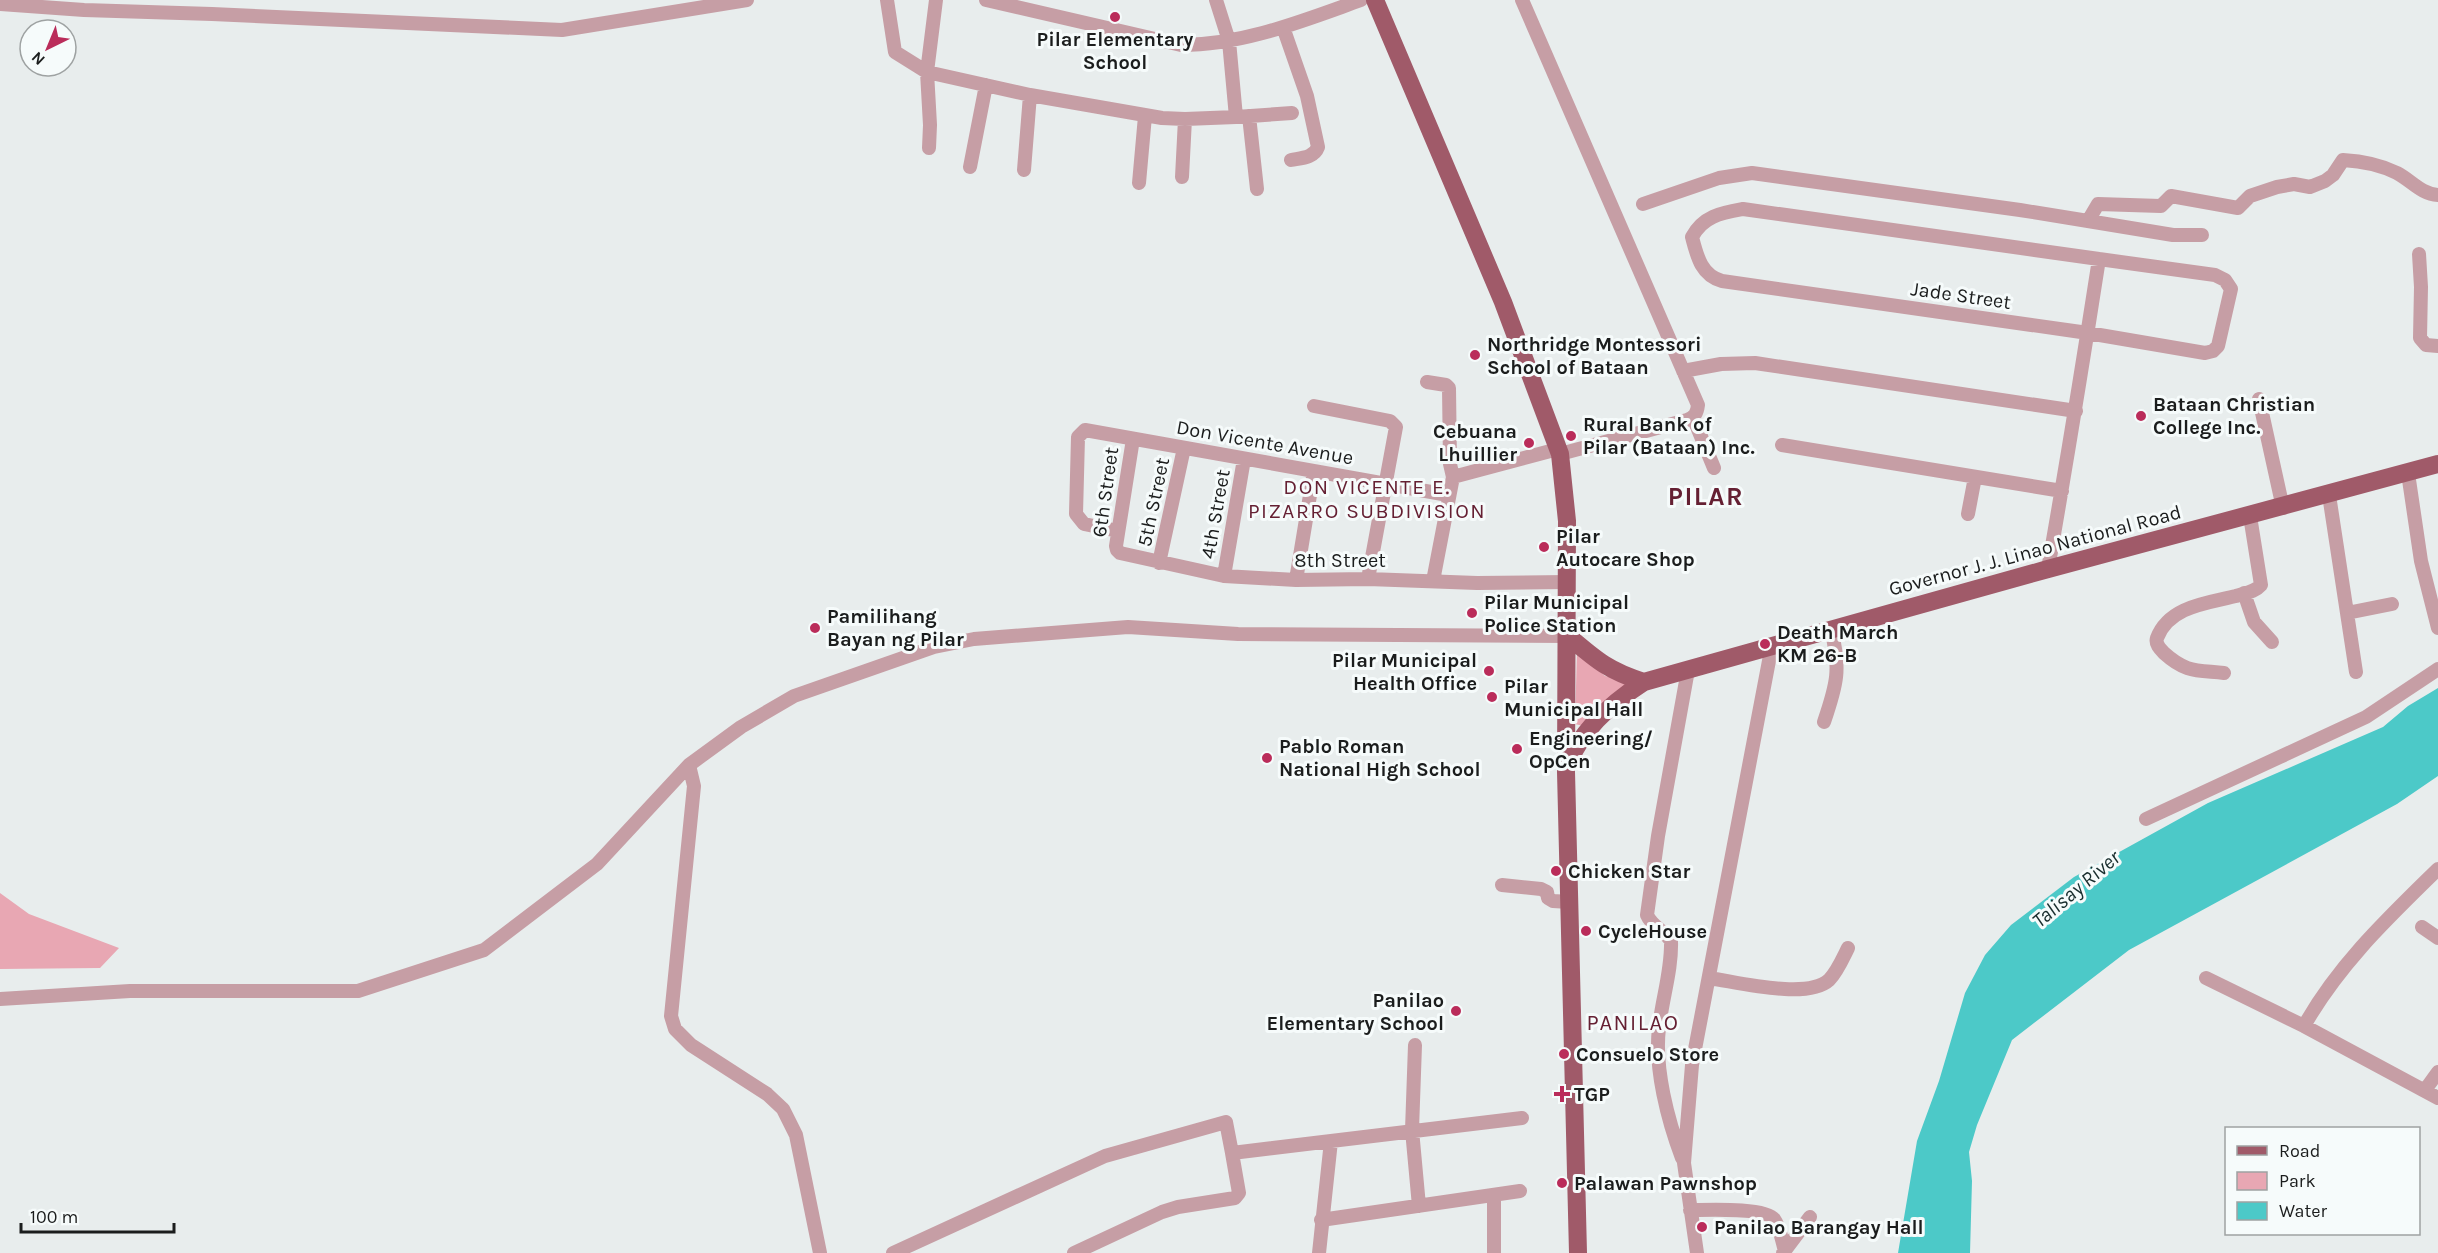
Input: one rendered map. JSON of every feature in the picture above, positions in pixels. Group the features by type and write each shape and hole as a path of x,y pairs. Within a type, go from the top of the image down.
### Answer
{"main road":[{"path":"1375,0 1503,302 1559,452 1567,516 1566,772 1578,1253"},
{"name":"Governor J. J. Linao National Road","path":"1566,772 1572,756 1587,732 1612,706 1644,682 2048,569 2438,465"},
{"path":"1568,636 1599,663 1621,675 1644,682"}],"street":[{"path":"0,4 84,10 213,7 562,30 747,0"},
{"path":"887,0 895,51 927,72 1030,95 1145,116 1185,119 1292,113"},
{"path":"929,148 927,72 936,0"},
{"path":"986,0 1172,44 1199,45 1229,41 1284,27 1360,0"},
{"path":"1216,0 1229,41 1257,189"},
{"path":"1453,477 1693,417 1697,412 1698,405 1522,0"},
{"path":"1284,27 1307,96 1318,147 1316,152 1310,156 1291,160"},
{"path":"970,167 986,85"},
{"path":"1024,170 1030,95"},
{"path":"1139,183 1145,116"},
{"path":"1182,177 1185,119"},
{"path":"2088,221 2098,204 2161,206 2171,196 2238,208 2250,196 2262,192 2286,185 2310,187 2325,181 2333,175 2343,160 2374,165 2396,172 2422,191 2438,195"},
{"path":"1643,204 1719,178 1752,173 2020,210 2173,235 2202,235"},
{"name":"Jade Street","path":"1743,209 2099,259 2215,275 2225,280 2231,290 2218,346 2213,351 2205,352 1712,278 1704,271 1692,237 1700,224 1709,217 1743,209"},
{"path":"2420,254 2420,338 2426,345 2438,346"},
{"path":"2048,569 2076,411 2099,259"},
{"path":"1683,371 1730,363 1755,363 2076,411"},
{"path":"1427,382 1446,385 1449,388 1450,464 1453,477 1433,581"},
{"path":"2259,399 2283,508"},
{"path":"1314,406 1390,421 1396,427 1368,579"},
{"path":"1693,417 1714,468"},
{"name":"Don Vicente Avenue","path":"1118,531 1084,524 1076,514 1078,437 1085,430 1448,495"},
{"name":"6th Street","path":"1117,550 1133,439"},
{"path":"1782,445 2062,491"},
{"name":"5th Street","path":"1159,563 1184,448"},
{"name":"4th Street","path":"1224,576 1244,459"},
{"path":"1296,580 1314,471"},
{"path":"2408,473 2421,561 2438,627"},
{"path":"1968,514 1975,477"},
{"path":"2329,495 2356,672"},
{"path":"2224,673 2184,669 2161,651 2156,643 2169,620 2182,610 2257,589 2261,585 2250,516"},
{"name":"8th Street","path":"1117,550 1159,563 1224,576 1296,580 1567,582"},
{"path":"2244,593 2254,622 2272,642"},
{"path":"2347,613 2392,603"},
{"path":"0,999 130,991 358,990 484,950 597,864 689,765 741,727 794,696 934,647 975,639 1128,627 1238,634 1568,636"},
{"path":"1824,722 1838,679 1836,648 1831,629"},
{"path":"1697,1253 1684,1163 1692,1065 1772,645"},
{"path":"2146,819 2357,722 2438,669"},
{"path":"1684,1163 1673,1134 1665,1100 1658,1042 1671,941 1650,922 1647,915 1658,836 1688,670"},
{"path":"689,765 694,786 671,1016 675,1029 691,1045 767,1094 783,1109 796,1135 820,1253"},
{"path":"2304,1026 2329,986 2359,947 2438,869"},
{"path":"1503,885 1542,889 1547,892 1552,902 1569,902"},
{"path":"2422,927 2438,938"},
{"path":"1709,978 1790,990 1811,990 1829,980 1848,948"},
{"path":"2206,978 2304,1026 2438,1098"},
{"path":"1415,1045 1412,1130 1419,1206"},
{"path":"2425,1090 2438,1072"},
{"path":"1232,1153 1522,1118"},
{"path":"893,1253 1105,1156 1226,1122 1239,1186 1239,1193 1235,1198 1178,1207 1162,1212 1074,1253"},
{"path":"1318,1253 1331,1141"},
{"path":"1321,1220 1520,1191"},
{"path":"1494,1195 1494,1253"},
{"path":"1690,1210 1738,1211 1771,1216 1776,1223 1784,1252"},
{"path":"1784,1252 1810,1217"}],"green space":[{"path":"1577,650 1605,676 1635,683 1583,726 1575,724"},
{"path":"0,893 29,914 119,948 100,968 0,969"}],"water":[{"name":"Talisay River","path":"2438,688 2438,776 2397,804 2129,950 2012,1040 1977,1125 1969,1152 1972,1181 1970,1253 1898,1253 1917,1141 1939,1081 1965,993 1985,955 2011,925 2074,877 2208,803 2383,727 2408,706"}],"place":[{"name":"Pilar Elementary School","path":"1115,17"},
{"name":"Northridge Montessori School of Bataan","path":"1475,355"},
{"name":"Bataan Christian College Inc.","path":"2141,416"},
{"name":"Rural Bank of Pilar (Bataan) Inc.","path":"1571,436"},
{"name":"Cebuana Lhuillier","path":"1529,443"},
{"name":"Pilar Autocare Shop","path":"1544,547"},
{"name":"Pilar Municipal Police Station","path":"1472,613"},
{"name":"Pamilihang Bayan ng Pilar","path":"815,628"},
{"name":"Death March KM 26-B","path":"1765,644"},
{"name":"Pilar Municipal Health Office","path":"1489,671"},
{"name":"Pilar Municipal Hall","path":"1492,697"},
{"name":"Engineering/ OpCen","path":"1517,749"},
{"name":"Pablo Roman National High School","path":"1267,758"},
{"name":"Chicken Star","path":"1556,871"},
{"name":"CycleHouse","path":"1586,931"},
{"name":"Panilao Elementary School","path":"1456,1011"},
{"name":"Consuelo Store","path":"1564,1054"},
{"name":"TGP","path":"1562,1094"},
{"name":"Palawan Pawnshop","path":"1562,1183"},
{"name":"Panilao Barangay Hall","path":"1702,1227"}],"district":[{"name":"PILAR","path":"1706,496"},
{"name":"DON VICENTE E. PIZARRO SUBDIVISION","path":"1367,499"},
{"name":"PANILAO","path":"1633,1022"}]}
